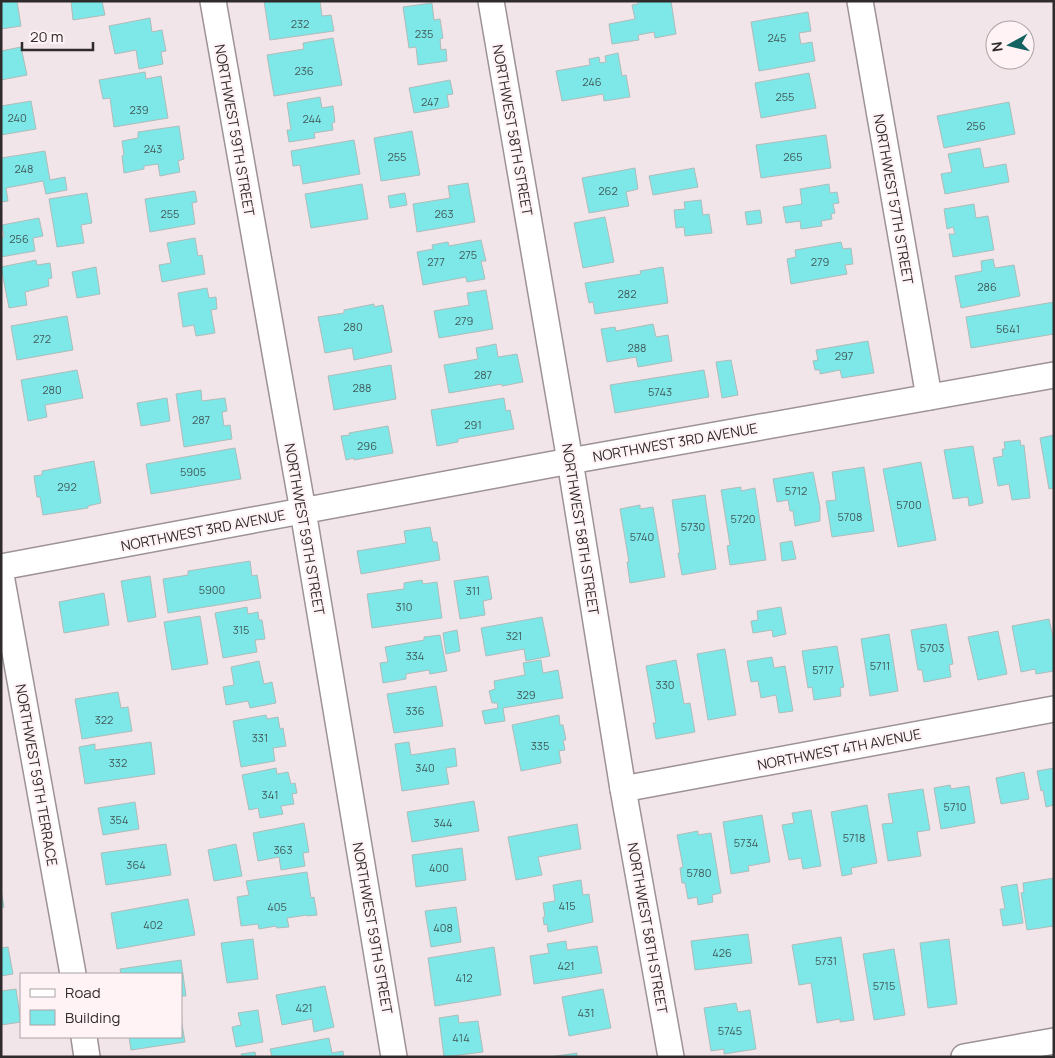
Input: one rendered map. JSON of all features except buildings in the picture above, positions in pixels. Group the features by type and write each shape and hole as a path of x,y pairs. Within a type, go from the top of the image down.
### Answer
{"street":[{"name":"NORTHWEST 59TH STREET","path":"213,1 302,511 394,1057"},
{"name":"NORTHWEST 58TH STREET","path":"491,1 570,461 623,790 671,1057"},
{"name":"NORTHWEST 57TH STREET","path":"860,1 929,397"},
{"name":"NORTHWEST 3RD AVENUE","path":"1,567 570,461 1054,375"},
{"name":"NORTHWEST 59TH TERRACE","path":"1,575 72,973"},
{"name":"NORTHWEST 4TH AVENUE","path":"623,790 1054,709"},
{"path":"84,1038 87,1057"},
{"path":"964,1057 1054,1041"}]}
